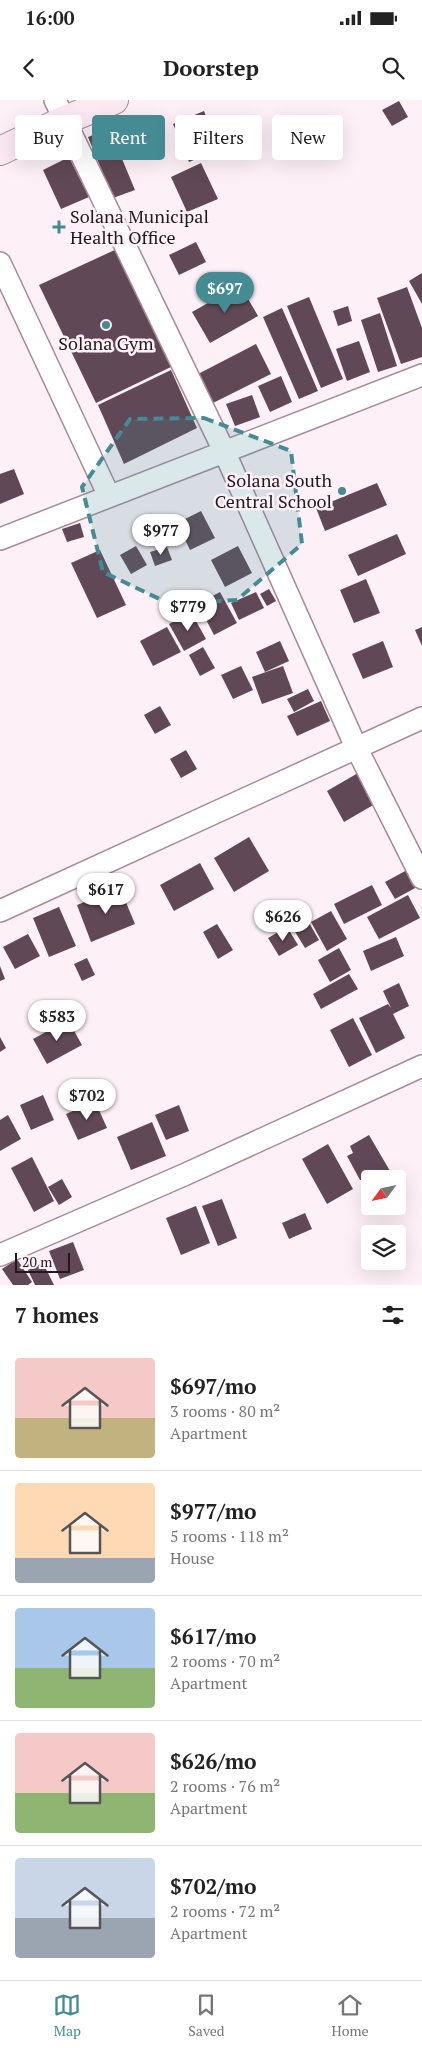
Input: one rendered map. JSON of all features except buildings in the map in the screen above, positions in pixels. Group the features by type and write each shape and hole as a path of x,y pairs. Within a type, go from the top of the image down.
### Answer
{"main road":[{"path":"0,151 60,110 114,100"}],"street":[{"path":"60,110 224,451 356,747 422,878"},
{"path":"0,263 109,496"},
{"path":"0,539 422,374"},
{"path":"0,911 422,718"},
{"path":"0,1255 186,1174 422,1066"}],"highlighted area":[{"path":"204,418 291,451 302,544 237,600 170,604 103,572 82,487 130,419"}],"place":[{"name":"Solana Municipal Health Office","path":"59,227"},
{"name":"Solana Gym","path":"106,325"},
{"name":"Solana South Central School","path":"342,491"}]}
